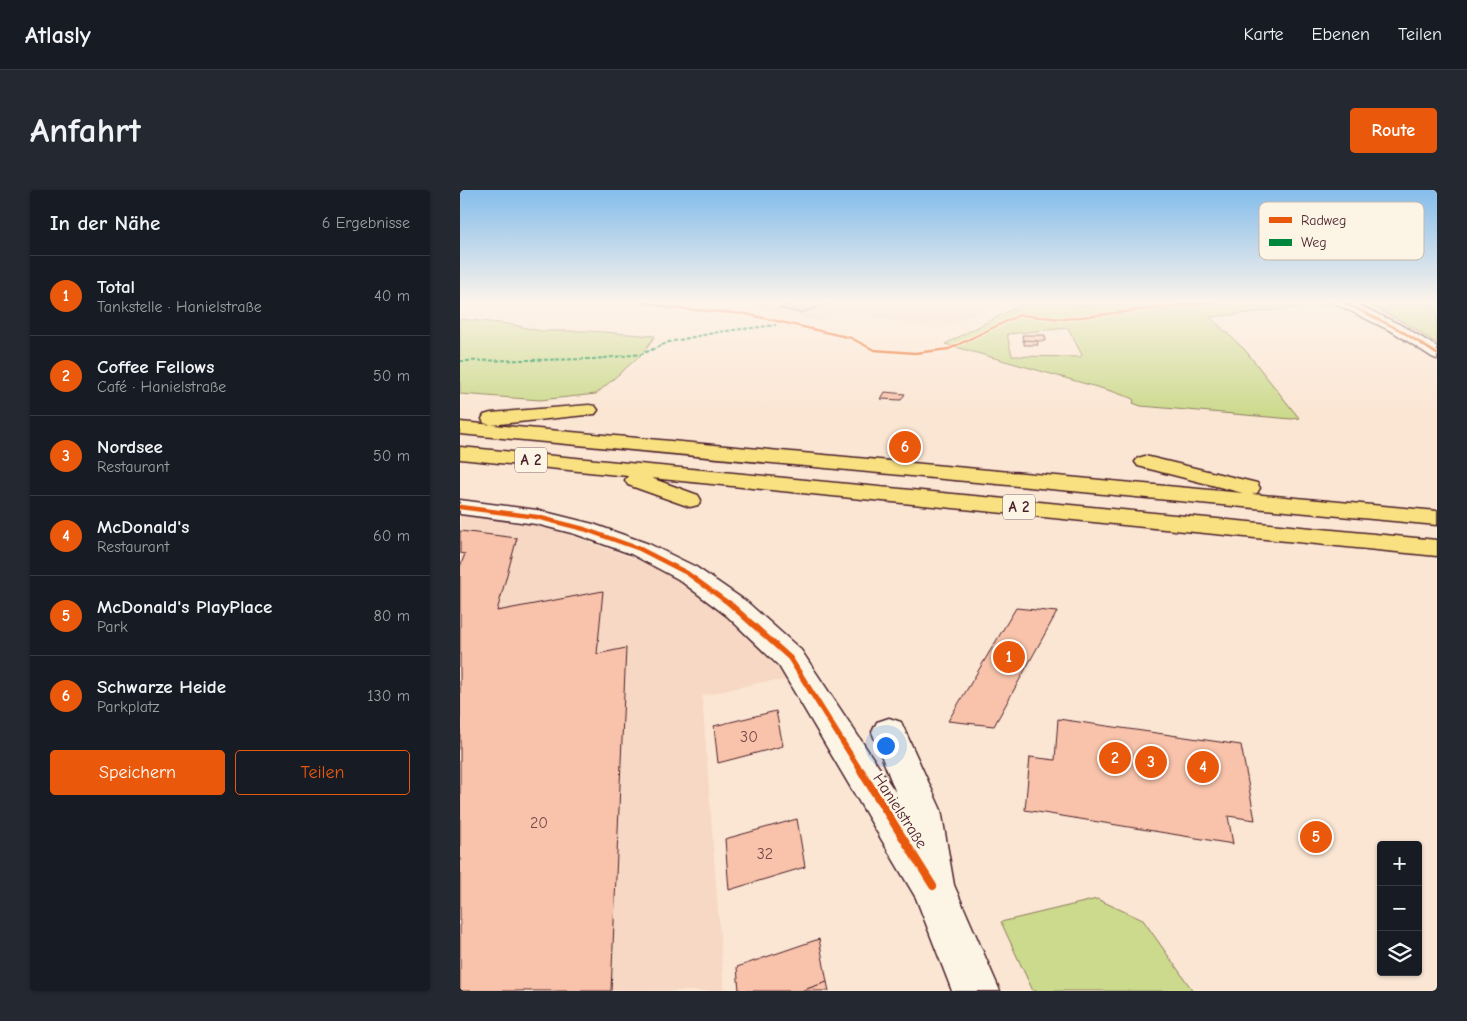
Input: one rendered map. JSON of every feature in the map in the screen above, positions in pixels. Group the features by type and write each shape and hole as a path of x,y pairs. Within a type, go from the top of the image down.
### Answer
{"highway":[{"path":"460,421 589,410"},
{"name":"A 2","path":"460,428 1437,518"},
{"name":"A 2","path":"460,453 1437,548"},
{"path":"1145,462 1316,507"},
{"path":"602,467 690,500"}],"street":[{"path":"1413,338 1437,354"},
{"name":"Hanielstraße","path":"460,506 537,517 584,529 640,549 687,573 737,609 790,658 830,725 933,886 976,991"},
{"name":"Hanielstraße","path":"889,732 922,810 933,886"}],"shaded area":[{"path":"460,513 543,525 654,566 680,581 715,606 749,637 788,680 761,682 702,696 724,991 460,991"}],"green space":[{"path":"460,338 653,338 642,354 596,394 540,400 460,394"},
{"path":"956,338 1008,338 1012,356 1080,357 1082,355 1073,338 1233,338 1245,350 1299,418 1292,419 1141,406 1133,403 1134,400 1131,398 945,344"},
{"path":"1429,338 1437,338 1437,344"},
{"path":"1097,899 1143,920 1193,991 1033,991 1001,922"}],"building":[{"path":"1023,338 1046,338 1046,341 1023,341"},
{"path":"1024,340 1037,341 1038,345 1024,345"},
{"path":"885,392 905,394 901,400 881,399"},
{"path":"460,531 517,538 497,611 603,591 597,654 626,648 611,991 460,991 460,567 465,554 460,553"},
{"path":"1016,608 1057,612 994,726 948,721"},
{"path":"776,711 783,746 718,763 714,726"},
{"path":"1058,719 1241,745 1255,820 1228,816 1233,844 1025,810 1030,757 1055,760"},
{"path":"797,819 805,867 729,890 725,839"},
{"path":"819,939 827,982 801,991 739,991 737,967"},
{"path":"827,982 829,991 801,991"}],"marked path":[{"path":"460,361 594,359 642,354 669,342 687,338"}],"cycle path":[{"path":"852,338 874,350 915,353 949,349 971,338"},
{"path":"1413,338 1437,354"},
{"path":"460,507 537,517 584,529 640,549 687,573 737,609 790,658 933,886"}],"place":[{"name":"Schwarze Heide","path":"905,447"},
{"name":"Total","path":"1009,657"},
{"name":"Coffee Fellows","path":"1115,758"},
{"name":"Nordsee","path":"1151,762"},
{"name":"McDonald's","path":"1203,767"},
{"name":"McDonald's PlayPlace","path":"1316,837"}]}
